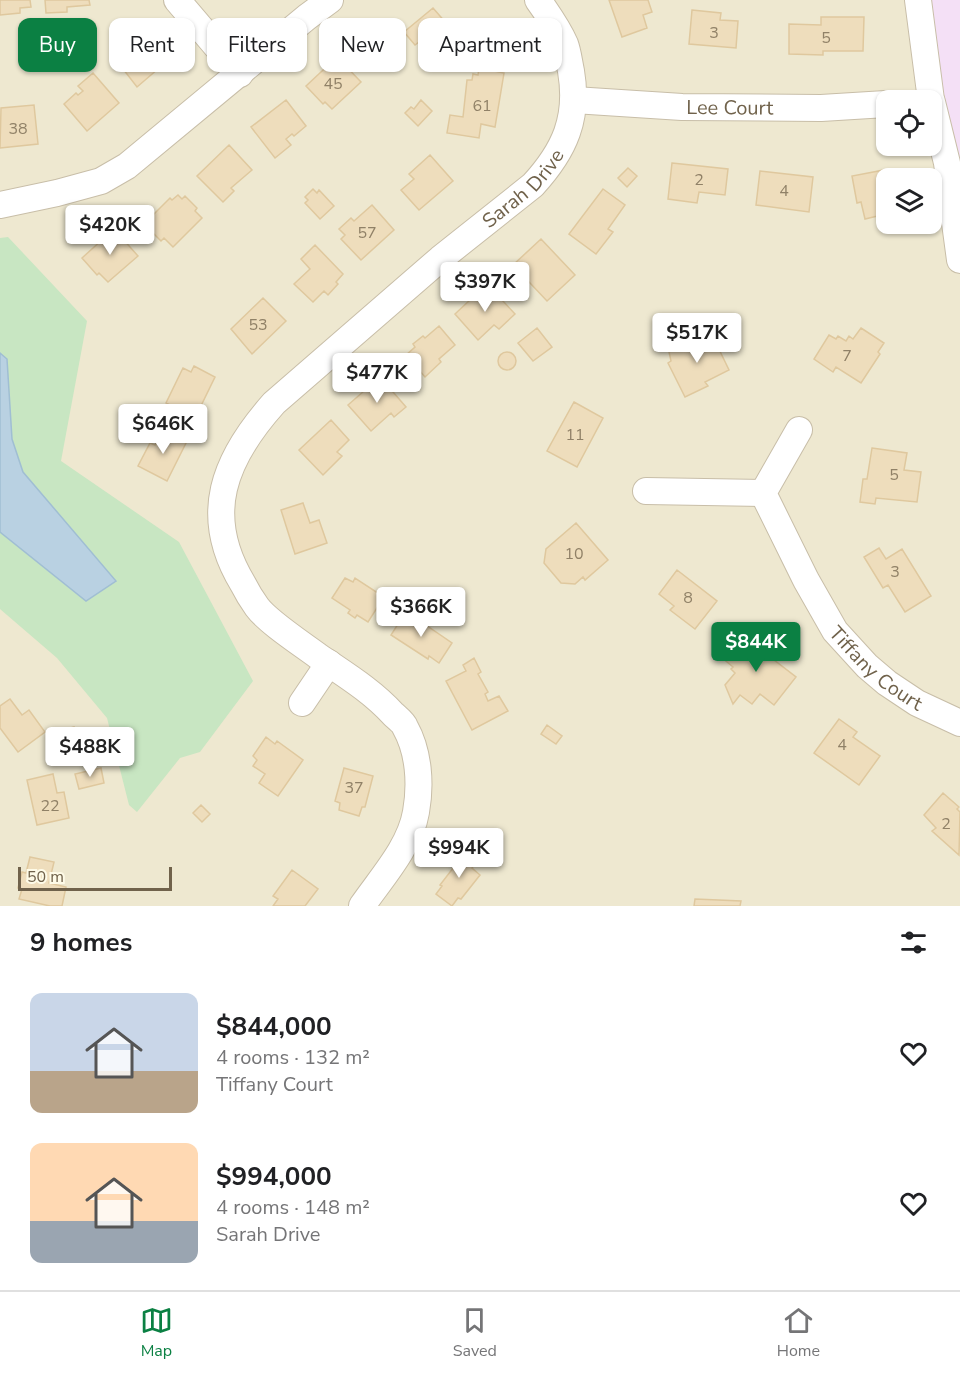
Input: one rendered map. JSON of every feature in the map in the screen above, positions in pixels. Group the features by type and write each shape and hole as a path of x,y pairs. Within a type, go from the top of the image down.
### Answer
{"street":[{"path":"177,0 240,74"},
{"path":"0,205 101,181 127,166 150,150 307,16 330,0"},
{"name":"Sarah Drive","path":"362,906 408,838 416,814 418,774 416,757 405,726 381,700 299,643 258,609 233,568 223,543 220,519 221,497 227,475 237,454 260,418 274,403 440,259 544,174 564,142 571,121 574,100 566,46 538,0"},
{"path":"918,0 930,90"},
{"name":"Lee Court","path":"574,100 682,107 822,108 876,105"},
{"path":"942,144 947,163 960,260"},
{"path":"646,491 763,493 799,430"},
{"name":"Tiffany Court","path":"763,493 806,580 835,631 867,666 887,683 917,703 960,723"},
{"path":"302,703 328,663"}],"shaded area":[{"path":"0,0 960,0 960,906 0,906"},
{"path":"924,0 960,0 960,226 942,113 942,90 938,90"}],"green space":[{"path":"8,237 87,321 61,461 179,542 253,681 200,752 180,758 137,812 129,805 107,718 57,658 0,609 0,532 79,596 116,582 23,472 12,439 7,359 0,353 0,238"}],"water":[{"path":"0,353 7,359 12,439 23,472 116,581 86,601 0,532"}],"building":[{"path":"0,0 30,0 31,7 20,8 20,13 0,15"},
{"path":"45,0 89,0 90,5 67,7 67,12 46,13"},
{"path":"609,0 648,0 652,12 643,15 647,28 622,37"},
{"path":"433,8 442,18 421,18"},
{"path":"692,10 721,13 720,20 738,21 736,48 689,44"},
{"path":"821,17 864,17 863,51 823,51 823,55 789,54 789,24 821,25"},
{"path":"418,20 418,43 415,45 406,34 406,30"},
{"path":"125,72 154,72 137,87"},
{"path":"321,72 351,72 361,82 332,109 325,102 323,104 306,86"},
{"path":"478,72 504,73 495,127 481,124 479,138 447,133 450,115 463,117 467,80 472,80 473,74 478,75"},
{"path":"93,73 119,103 87,131 64,104 76,93 78,95 83,91 78,86"},
{"path":"286,100 306,126 294,136 292,134 286,139 291,145 275,158 251,127"},
{"path":"421,100 432,111 418,126 405,113 411,107 414,109"},
{"path":"34,105 38,144 0,148 1,108"},
{"path":"229,145 252,170 231,188 234,191 223,202 197,176"},
{"path":"430,155 453,181 419,210 401,190 414,179 409,174"},
{"path":"672,163 728,169 725,195 699,192 697,203 668,199"},
{"path":"628,168 637,176 627,187 618,178"},
{"path":"760,171 813,177 809,212 756,205"},
{"path":"876,172 876,216 865,219 861,202 857,203 852,176"},
{"path":"313,189 317,193 319,190 334,206 320,219 305,203 308,200 305,197"},
{"path":"603,189 625,205 608,229 613,232 596,254 569,234"},
{"path":"178,195 182,199 185,196 197,208 195,211 202,218 173,247 164,238 161,241 144,224 170,198 172,200"},
{"path":"372,205 394,230 361,260 341,239 345,235 339,229 351,218 354,221"},
{"path":"114,229 138,256 108,282 99,273 97,275 82,258"},
{"path":"541,239 575,275 547,301 513,265"},
{"path":"315,245 343,274 328,295 324,291 313,302 294,284 310,269 301,259"},
{"path":"487,284 515,314 499,329 494,325 478,340 455,314"},
{"path":"263,298 286,321 252,354 231,329"},
{"path":"439,326 455,345 439,359 441,362 425,377 406,355 415,347 413,344 423,336 425,338"},
{"path":"537,328 552,347 533,361 518,343"},
{"path":"861,328 884,343 878,352 880,354 861,383 836,367 833,372 814,359 829,335 836,339 838,336 846,341 849,336 853,339"},
{"path":"702,334 708,342 714,339 729,370 705,382 708,386 685,397 668,363 671,361 669,352"},
{"path":"507,352 513,355 516,361 513,367 507,370 501,367 498,361 501,355"},
{"path":"194,366 215,377 195,418 166,403 183,368 191,372"},
{"path":"380,377 406,407 394,417 391,413 371,431 348,405"},
{"path":"574,402 603,418 577,467 547,451"},
{"path":"331,420 349,440 337,452 342,456 323,475 299,450"},
{"path":"163,429 187,441 167,481 138,466 150,443 155,445"},
{"path":"872,448 907,453 904,470 921,472 917,502 876,498 875,504 860,502 863,479 867,479"},
{"path":"303,503 310,523 319,520 327,543 295,554 281,510"},
{"path":"576,523 608,560 585,580 583,577 575,584 561,583 544,563 546,549"},
{"path":"879,548 886,559 902,549 931,596 905,612 888,585 883,588 864,557"},
{"path":"677,570 717,601 695,629 670,610 674,606 659,594"},
{"path":"345,578 353,582 355,578 384,597 368,622 357,615 355,618 348,613 350,610 332,598"},
{"path":"405,613 452,643 439,663 429,656 428,659 391,635"},
{"path":"727,632 736,639 724,653 715,647"},
{"path":"748,633 772,652 769,656 796,677 774,705 760,694 752,704 740,695 733,704 725,685 735,673 731,669 733,667 721,657 729,648 733,651"},
{"path":"474,658 481,672 478,674 488,692 485,694 488,701 499,696 508,711 472,730 446,681 466,671 463,665"},
{"path":"10,699 22,715 29,710 45,732 18,752 0,728 0,706"},
{"path":"839,719 857,732 853,737 880,756 859,785 814,753"},
{"path":"547,725 562,736 556,744 541,734"},
{"path":"74,727 77,742 64,745 60,731"},
{"path":"266,737 275,744 277,741 303,760 278,796 259,783 265,774 253,766 257,760 253,756"},
{"path":"101,768 104,783 79,789 75,774"},
{"path":"344,768 373,776 365,807 362,807 359,816 339,810 340,803 335,801"},
{"path":"53,774 57,793 64,792 69,818 37,825 27,780"},
{"path":"943,793 959,807 957,809 960,812 959,855 932,831 936,828 924,815"},
{"path":"201,805 210,814 202,822 193,813"},
{"path":"467,850 478,859 472,868 480,875 461,899 458,898 452,906 436,894 442,886 440,885"},
{"path":"30,857 54,862 49,883 66,887 62,906 50,906 19,899 22,889 18,888 22,872 26,873"},
{"path":"292,870 318,889 305,906 273,906 278,899 273,896"},
{"path":"695,899 741,901 740,906 694,906"}]}
